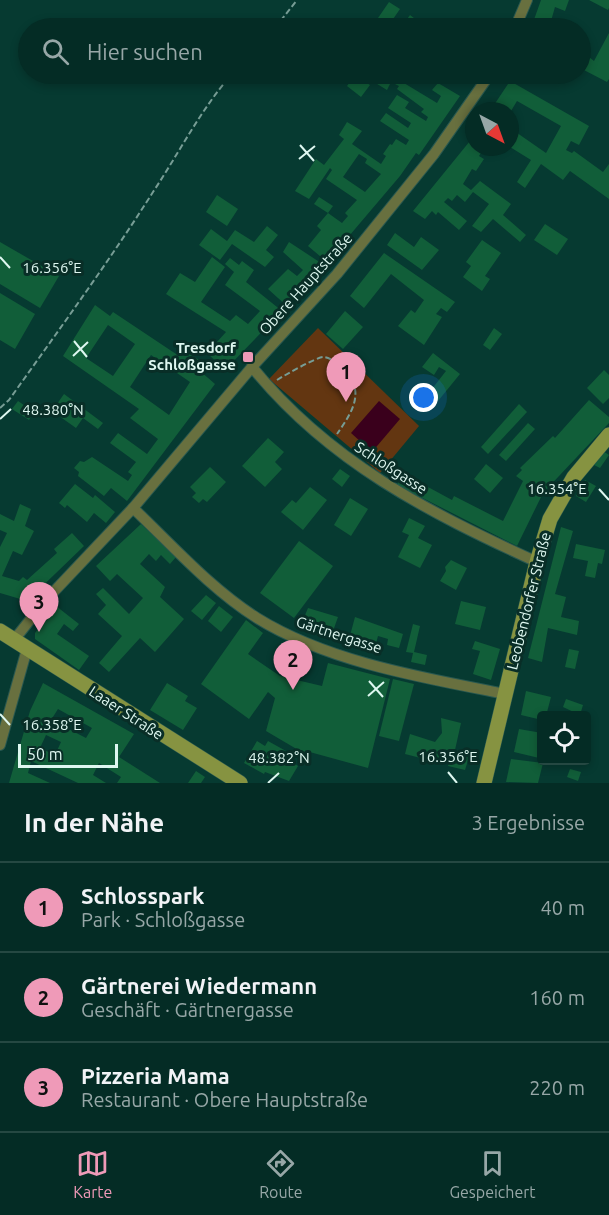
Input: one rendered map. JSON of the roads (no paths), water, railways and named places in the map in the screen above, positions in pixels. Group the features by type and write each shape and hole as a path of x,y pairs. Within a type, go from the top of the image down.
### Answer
{"street":[{"path":"520,18 528,0"},
{"name":"Obere Hauptstraße","path":"14,640 45,601 133,508 252,367 390,211 434,154 483,84"},
{"name":"Schloßgasse","path":"252,367 268,387 330,445 371,476 419,505 537,562"},
{"name":"Leobendorfer Straße","path":"484,783 537,562 556,505 586,461 609,435"},
{"name":"Gärtnergasse","path":"133,508 224,593 256,617 282,632 344,656 506,694"},
{"name":"Laaer Straße","path":"0,631 240,783"},
{"path":"0,745 27,649"}],"place":[{"name":"Tresdorf Schloßgasse","path":"248,357"},
{"name":"Schlosspark","path":"346,402"},
{"name":"Pizzeria Mama","path":"39,632"},
{"name":"Gärtnerei Wiedermann","path":"293,690"}]}
